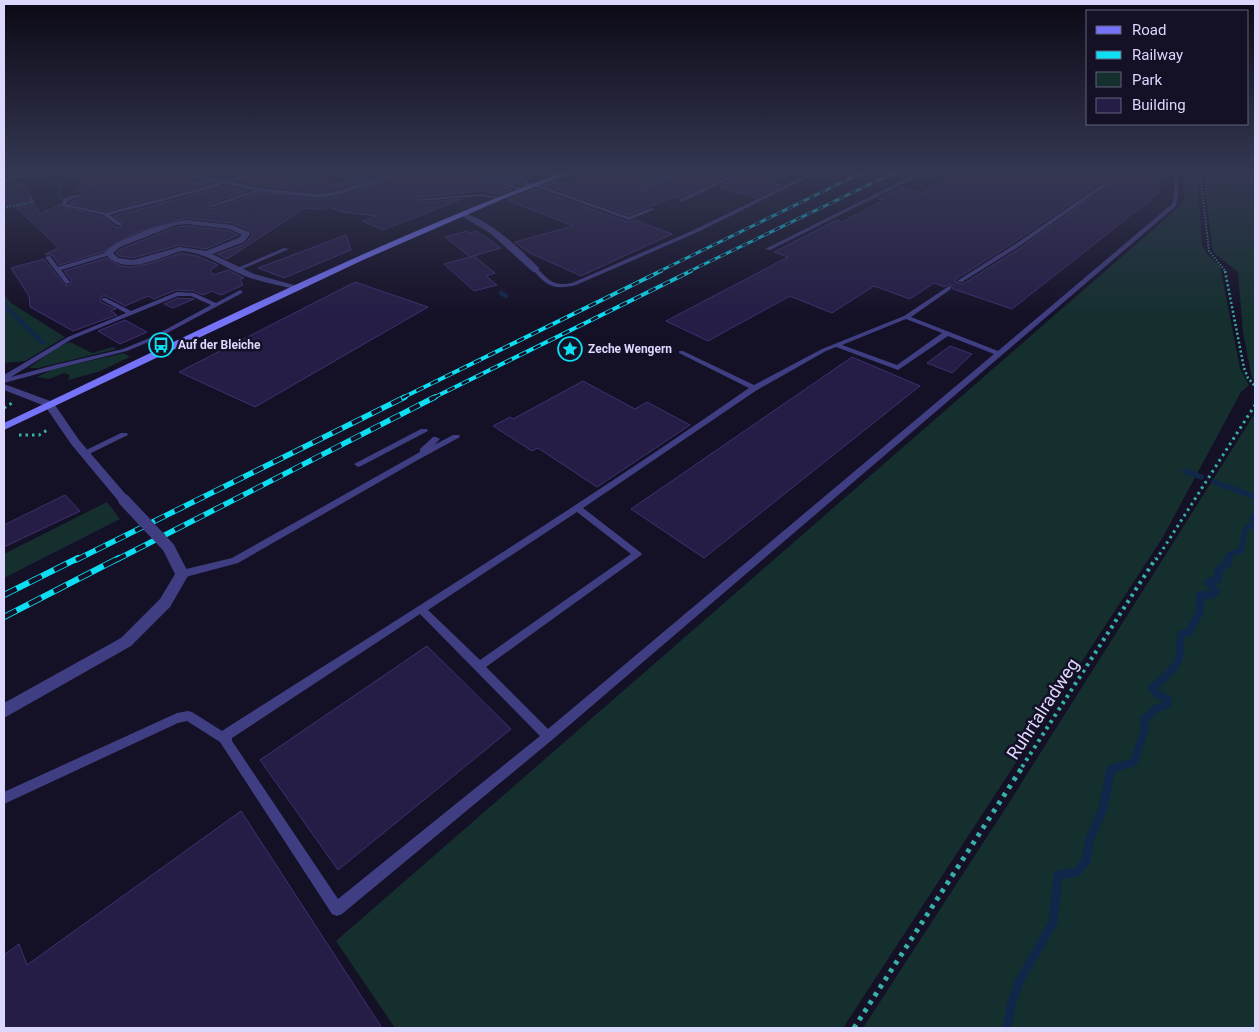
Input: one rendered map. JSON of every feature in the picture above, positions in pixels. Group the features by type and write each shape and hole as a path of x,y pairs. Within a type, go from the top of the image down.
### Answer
{"main road":[{"path":"4,426 297,287 446,221"}],"street":[{"path":"476,221 520,253 536,270"},
{"path":"205,254 241,240 246,234 232,227 175,222 117,245 108,254 124,263 137,262 180,248 192,249 240,271 297,287"},
{"path":"4,388 49,404 60,423 84,454 169,548 182,574 165,603 126,642 4,711"}],"lane":[{"path":"115,221 119,224"},
{"path":"536,270 550,285 559,287 574,284 716,221"},
{"path":"768,249 824,221"},
{"path":"960,281 1052,221"},
{"path":"4,798 177,718 188,716 225,739 337,909 548,736 1155,221"},
{"path":"240,271 286,250"},
{"path":"57,269 108,254"},
{"path":"48,258 67,282"},
{"path":"240,271 272,259"},
{"path":"225,739 577,508 754,388 836,345 906,317 950,288"},
{"path":"4,379 125,350 154,338 240,292"},
{"path":"4,379 70,338 177,294 192,294 216,305"},
{"path":"104,299 131,313"},
{"path":"906,317 998,353"},
{"path":"836,345 898,368 947,333"},
{"path":"680,352 754,388"},
{"path":"358,464 424,431"},
{"path":"84,454 124,435"},
{"path":"182,574 235,561 413,459 456,437"},
{"path":"413,459 436,439"},
{"path":"478,666 637,554 577,508"},
{"path":"422,609 548,736"}],"path":[{"path":"1206,221 1209,251 1226,269 1244,368 1248,378 1255,386"},
{"name":"Ruhrtalradweg","path":"854,1028 1255,405"},
{"path":"12,437 30,434 39,435 60,423"}],"green space":[{"path":"1163,221 1200,221 1202,245 1208,255 1220,266 1240,368 1249,385 1241,392 1163,537 843,1028 395,1028 336,941"},
{"path":"1209,221 1255,221 1255,381 1252,378 1243,333 1238,272 1213,252"},
{"path":"4,294 11,303 65,337 25,361 4,363"},
{"path":"70,342 92,353 113,347 117,349 38,368 29,368 56,348"},
{"path":"124,353 130,357 98,372 68,380 70,375 64,373 49,379 37,377 54,369"},
{"path":"1255,413 1255,1028 863,1028 1005,809"},
{"path":"107,502 120,519 4,578 4,554"}],"building":[{"path":"30,221 108,221 116,227 121,227 122,221 174,221 130,235 103,252 59,265 52,255 45,254 59,248"},
{"path":"215,221 285,221 227,259 217,254 245,244 252,235 250,230 232,223"},
{"path":"362,221 406,221 383,230"},
{"path":"561,221 638,221 672,234 581,276 528,252 515,242 573,226"},
{"path":"835,221 1045,221 956,279 955,282 963,284 1022,247 1058,221 1123,221 1012,309 953,289 950,284 945,287 934,283 910,299 874,286 832,313 790,296 708,341 666,321 788,257 774,252"},
{"path":"187,226 229,231 238,235 206,249 180,245 133,258 119,256 116,253 121,249 176,227"},
{"path":"467,231 470,233 477,231 501,248 470,257 445,237"},
{"path":"346,235 351,250 284,278 258,268"},
{"path":"181,253 197,256 218,265 210,270 213,275 228,270 244,278 240,279 243,285 221,295 212,291 203,295 194,291 176,290 154,299 148,296 125,306 107,296 102,296 100,298 101,302 116,309 111,311 117,315 73,331 30,307 29,296 11,268 44,259 64,284 68,286 72,281 64,271 107,258 121,266 131,267 152,263"},
{"path":"474,256 495,273 486,276 497,285 474,291 444,264"},
{"path":"355,282 428,307 255,407 179,372"},
{"path":"178,298 194,299 173,308 164,304"},
{"path":"125,320 147,332 120,344 98,331"},
{"path":"950,346 972,354 952,373 927,363"},
{"path":"852,357 920,386 704,558 631,509"},
{"path":"583,381 635,409 647,402 690,425 597,487 538,448 532,451 493,426 510,417 513,419"},
{"path":"65,495 80,511 4,547 4,525"},
{"path":"427,646 511,729 338,870 260,760"},
{"path":"241,811 382,1028 4,1028 4,955 19,944 27,965"}],"waterway":[{"path":"501,293 506,296"},
{"path":"4,305 43,343"},
{"path":"1185,471 1201,477"},
{"path":"1214,482 1255,497"},
{"path":"1228,560 1230,554 1241,551 1245,529 1254,524 1252,519 1255,515"},
{"path":"1118,767 1134,762 1145,729 1144,719 1157,708 1167,705 1168,700 1157,694 1152,688 1176,664 1180,654 1182,634 1189,632 1200,612 1200,595 1213,595 1216,591 1208,582 1218,579 1218,570 1227,564 1229,558"},
{"path":"1007,1028 1011,1006 1019,982 1053,922 1058,875 1077,872 1086,861 1090,838 1103,809 1111,769 1122,766"}],"railway":[{"path":"658,272 762,221"},
{"path":"688,272 793,221"},
{"path":"402,398 661,271"},
{"path":"434,397 691,271"},
{"path":"76,560 405,397"},
{"path":"116,560 434,397"},
{"path":"4,595 78,558"},
{"path":"4,617 119,558"}],"place":[{"name":"Auf der Bleiche","path":"161,345"},
{"name":"Zeche Wengern","path":"570,349"}]}
